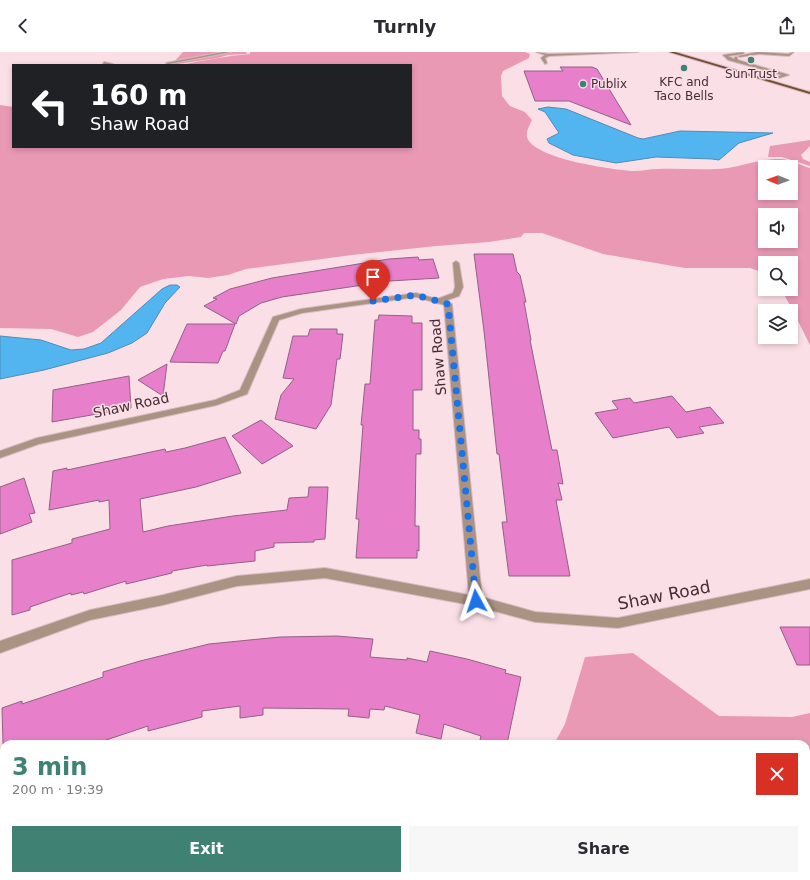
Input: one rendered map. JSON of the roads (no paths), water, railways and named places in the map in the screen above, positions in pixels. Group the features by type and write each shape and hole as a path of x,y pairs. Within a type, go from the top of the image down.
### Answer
{"main road":[{"path":"671,52 810,93"},
{"path":"722,60 780,73 787,80"}],"street":[{"path":"168,63 229,52"},
{"path":"538,52 548,55 636,52"},
{"path":"759,53 729,59 725,55 740,53 759,53 790,54 790,58 785,60"},
{"path":"545,63 543,58 548,55"},
{"path":"739,57 780,73"},
{"path":"104,63 108,64"},
{"path":"437,301 456,294 459,286 456,262"},
{"name":"Shaw Road","path":"0,455 37,442 217,402 244,392 276,319 301,311 416,295 448,304 476,601"},
{"name":"Shaw Road","path":"0,647 90,615 162,600 237,581 325,573 476,601 535,616 618,623 810,584"}],"water":[{"path":"548,107 566,109 643,139 680,131 773,133 739,143 719,160 656,157 616,163 573,155 549,143 547,139 559,133 545,112 538,109"},
{"path":"170,285 177,285 180,287 165,303 147,333 132,343 108,353 44,370 0,379 0,336 41,340 71,350 84,349 101,343 162,289"}],"place":[{"name":"SunTrust","path":"751,60"},
{"name":"KFC and Taco Bells","path":"684,68"},
{"name":"Publix","path":"583,84"}]}
